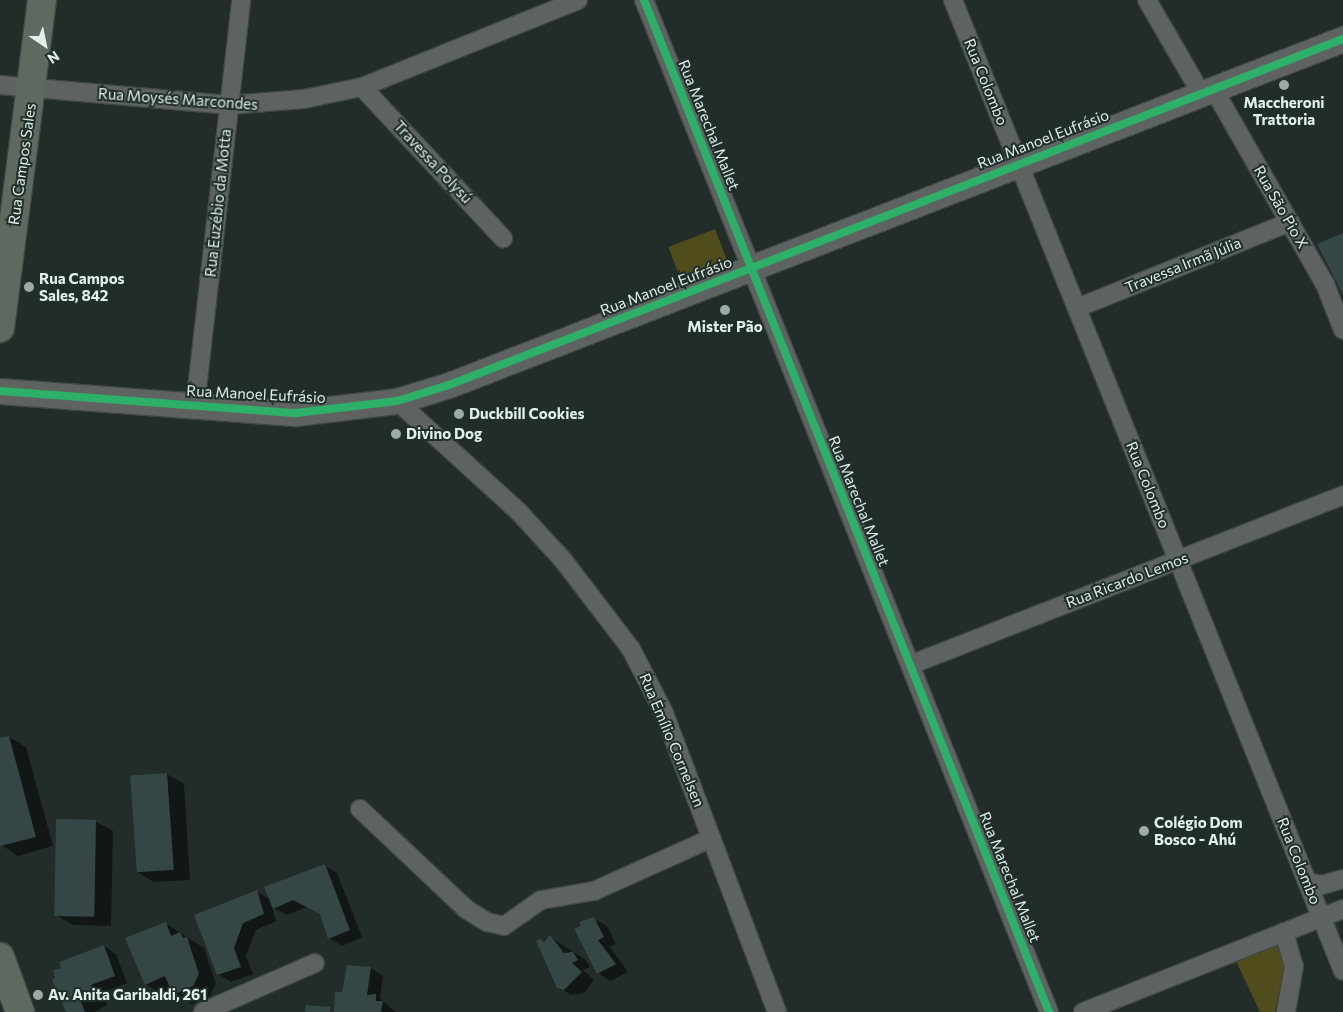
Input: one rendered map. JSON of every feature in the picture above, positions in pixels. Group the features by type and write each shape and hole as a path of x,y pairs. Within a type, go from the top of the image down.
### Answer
{"main road":[{"name":"Rua Campos Sales","path":"0,328 42,0"},
{"path":"0,957 20,1012"}],"street":[{"name":"Rua Euzébio da Motta","path":"195,406 241,0"},
{"name":"Rua Moysés Marcondes","path":"0,85 229,105 286,102 362,87 578,0"},
{"name":"Rua Marechal Mallet","path":"644,0 1049,1012"},
{"name":"Rua Colombo","path":"954,0 1343,970"},
{"name":"Rua São Pio X","path":"1146,0 1207,91 1290,222 1325,284 1343,330"},
{"name":"Rua Manoel Eufrásio","path":"0,391 195,406 319,413 397,401 751,268 1343,39"},
{"name":"Travessa Polysú","path":"362,87 503,238"},
{"name":"Travessa Irmã Júlia","path":"1077,308 1290,222"},
{"name":"Rua Emílio Cornelsen","path":"397,401 518,511 602,609 649,681 712,838 777,1012"},
{"name":"Rua Ricardo Lemos","path":"910,665 1343,495"},
{"path":"360,809 466,909 487,922 504,926 541,900 594,891 712,838"},
{"path":"1307,882 1322,885 1343,879"},
{"path":"1083,1012 1343,909"},
{"path":"1284,932 1294,966 1286,1012"},
{"path":"203,1012 315,963"}],"shaded area":[{"path":"715,229 728,263 681,281 668,247"},
{"path":"1280,943 1285,963 1275,1012 1260,1012 1236,961"}],"building":[{"path":"1343,233 1343,295 1317,244"},
{"path":"9,736 36,837 0,846 0,738"},
{"path":"167,773 174,870 137,872 130,776"},
{"path":"56,819 96,820 94,917 54,916"},
{"path":"325,864 350,930 328,939 320,914 293,900 273,909 264,887"},
{"path":"257,890 264,914 243,923 234,948 241,967 217,975 194,915"},
{"path":"594,917 604,937 598,940 616,964 597,974 574,929 581,926 579,922"},
{"path":"166,922 171,936 180,932 183,938 187,937 199,974 193,986 173,995 165,976 145,985 125,938"},
{"path":"550,935 564,953 573,952 578,960 572,963 582,972 564,990 557,988 536,941 541,939 544,942"},
{"path":"104,945 115,976 91,985 95,998 81,1002 85,1012 66,1012 52,980 55,978 53,970 61,968 59,962"},
{"path":"347,965 371,967 367,995 376,994 376,1001 383,1001 381,1012 334,1012 335,992 342,992"},
{"path":"306,1005 330,1007 330,1012 305,1012"}],"cycle path":[{"path":"644,0 1049,1012"},
{"path":"0,391 296,413 397,401 449,385 1343,39"}],"place":[{"name":"Maccheroni Trattoria","path":"1284,85"},
{"name":"Rua Campos Sales, 842","path":"29,287"},
{"name":"Mister Pão","path":"725,310"},
{"name":"Duckbill Cookies","path":"459,414"},
{"name":"Divino Dog","path":"396,434"},
{"name":"Colégio Dom Bosco - Ahú","path":"1144,831"},
{"name":"Av. Anita Garibaldi, 261","path":"38,995"}]}
